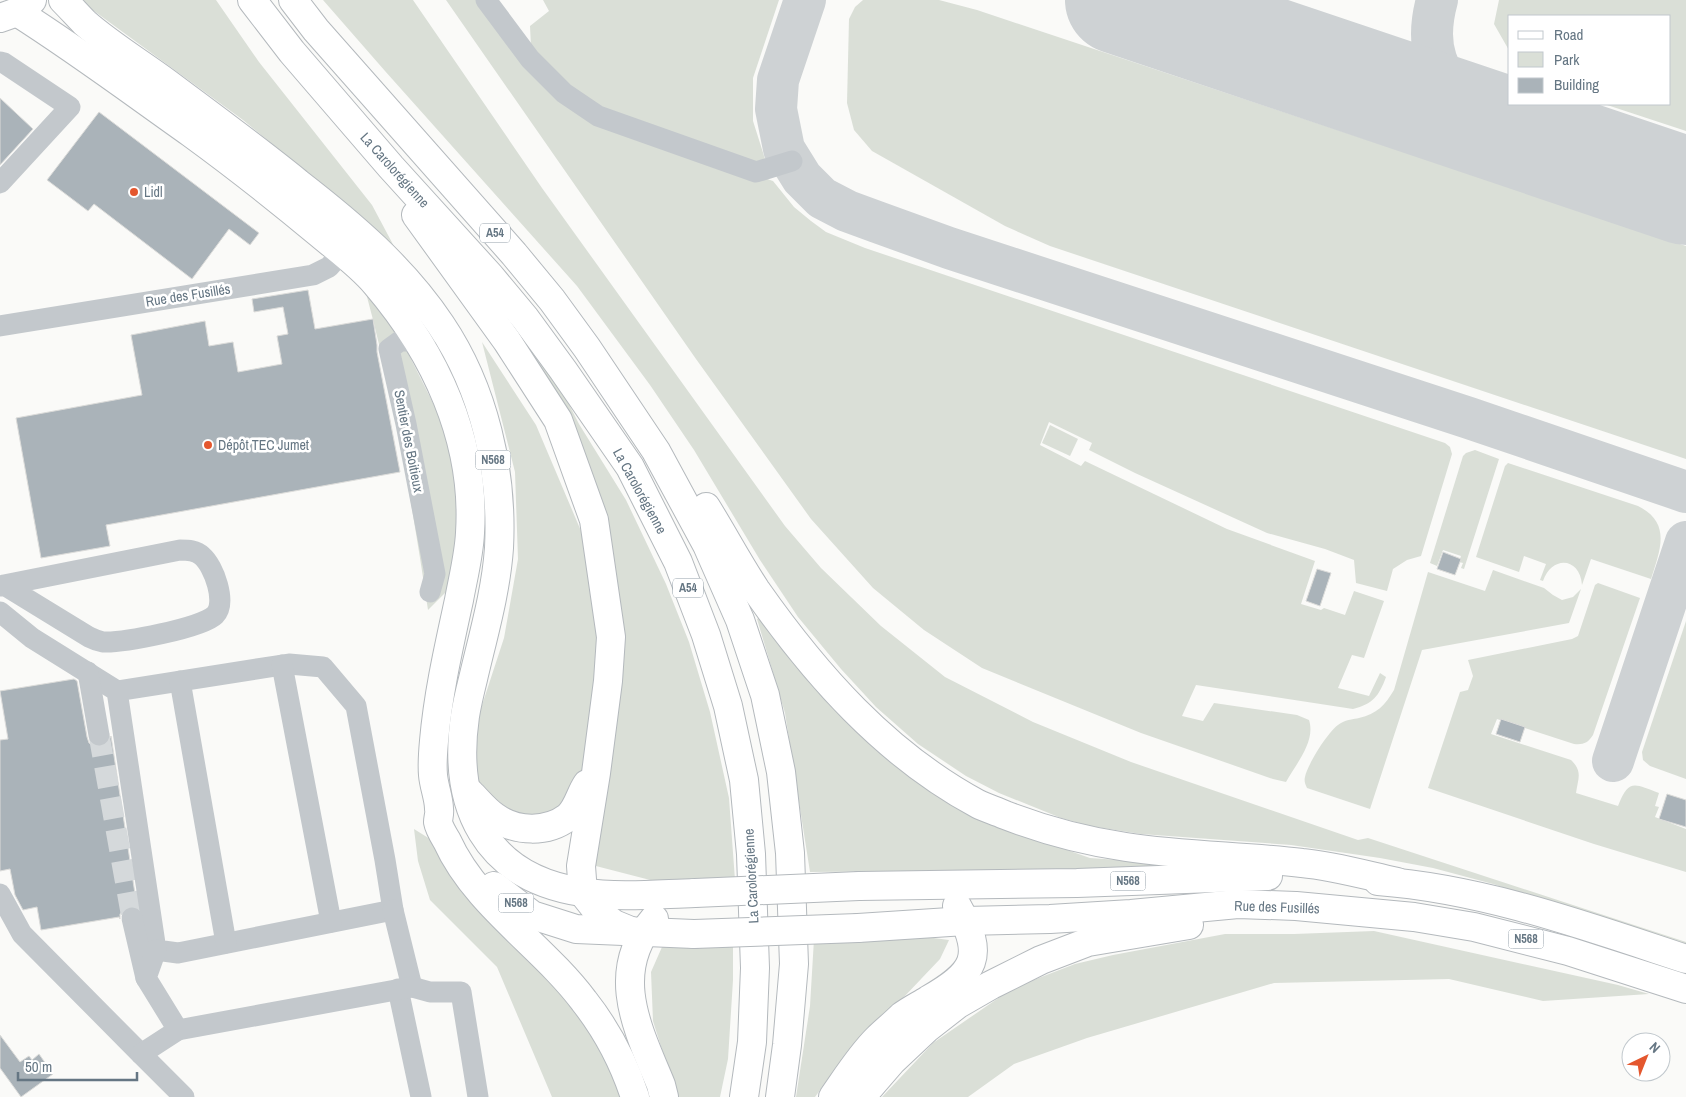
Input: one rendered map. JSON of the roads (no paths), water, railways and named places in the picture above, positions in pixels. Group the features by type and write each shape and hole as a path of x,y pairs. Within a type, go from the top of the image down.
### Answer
{"highway":[{"name":"N568","path":"63,0 85,23 235,133 351,243 375,283 419,341 452,407 463,448 470,489 470,534 464,578 446,661 434,740 433,774 440,810 472,862 497,889 532,915 576,929 637,932"},
{"name":"La Carolorégienne","path":"252,0 292,52 525,318 630,467 678,562 706,635 728,706 744,780 751,854 756,968 752,1042 744,1097"},
{"name":"A54","path":"293,0 316,30 514,254 552,300 587,348 656,451 707,545 740,620 765,695 781,772 790,853 794,964 787,1046 780,1097"},
{"name":"N568","path":"16,10 68,44 218,153 284,204 394,266 441,324 469,377 486,422 499,500 499,548 494,590 465,713 461,754 464,786 473,813 488,842 509,863 531,877 557,888 583,893 612,895 859,886 1077,883 1288,875 1397,882 1473,896 1531,910 1686,959"},
{"path":"391,167 419,222 507,341 558,420 594,520 611,637 608,681 596,773 581,866 583,893 598,912 614,924 637,932"},
{"path":"656,451 706,507 755,588 800,649 848,703 883,738 935,778 979,804 1028,824 1079,839 1174,853 1303,863 1397,882"},
{"path":"464,786 494,817 510,826 528,830 553,826 568,816 577,805 585,786 596,773"},
{"path":"440,810 438,823 451,850 480,893 547,959 584,1000 612,1044 635,1097"},
{"path":"833,1097 854,1066 876,1040 905,1014 946,990 965,974 970,965 973,954 972,942 965,920 954,899 938,885"},
{"path":"664,1097 631,1007 630,978 637,932 667,908 695,893"},
{"name":"Rue des Fusillés","path":"637,932 694,934 858,928 965,920 1059,918 1238,904 1296,906 1414,916 1474,927 1521,938 1624,968 1686,989"},
{"path":"861,1097 892,1061 926,1029 958,1004 1041,960 1088,942 1187,925 1362,911"}],"street":[{"path":"486,0 530,59 564,93 598,116 756,172 792,161"},
{"path":"0,62 70,107 0,183"},
{"name":"Rue des Fusillés","path":"0,326 314,275 329,266 351,243"},
{"name":"Sentier des Boitieux","path":"430,592 435,574 390,349 400,341 419,341 441,324"},
{"path":"180,550 191,550 202,556 213,572 220,593 219,608 214,616 196,624 167,633 114,642 100,642 88,637 2,586 180,550"},
{"path":"0,612 32,638 117,691 289,664 323,667 356,706 393,910 421,1097"},
{"path":"282,665 331,922"},
{"path":"88,672 99,735"},
{"path":"180,681 226,943"},
{"path":"117,691 156,950 146,978"},
{"path":"0,894 22,934 184,1097"},
{"path":"156,950 178,953 393,910"},
{"path":"132,918 146,978 178,1030"},
{"path":"141,1054 178,1030 405,988 430,992 461,992 478,1097"}],"tunnel":[{"path":"99,735 132,918"}],"place":[{"name":"Lidl","path":"134,192"},
{"name":"Dépôt TEC Jumet","path":"208,445"}]}
